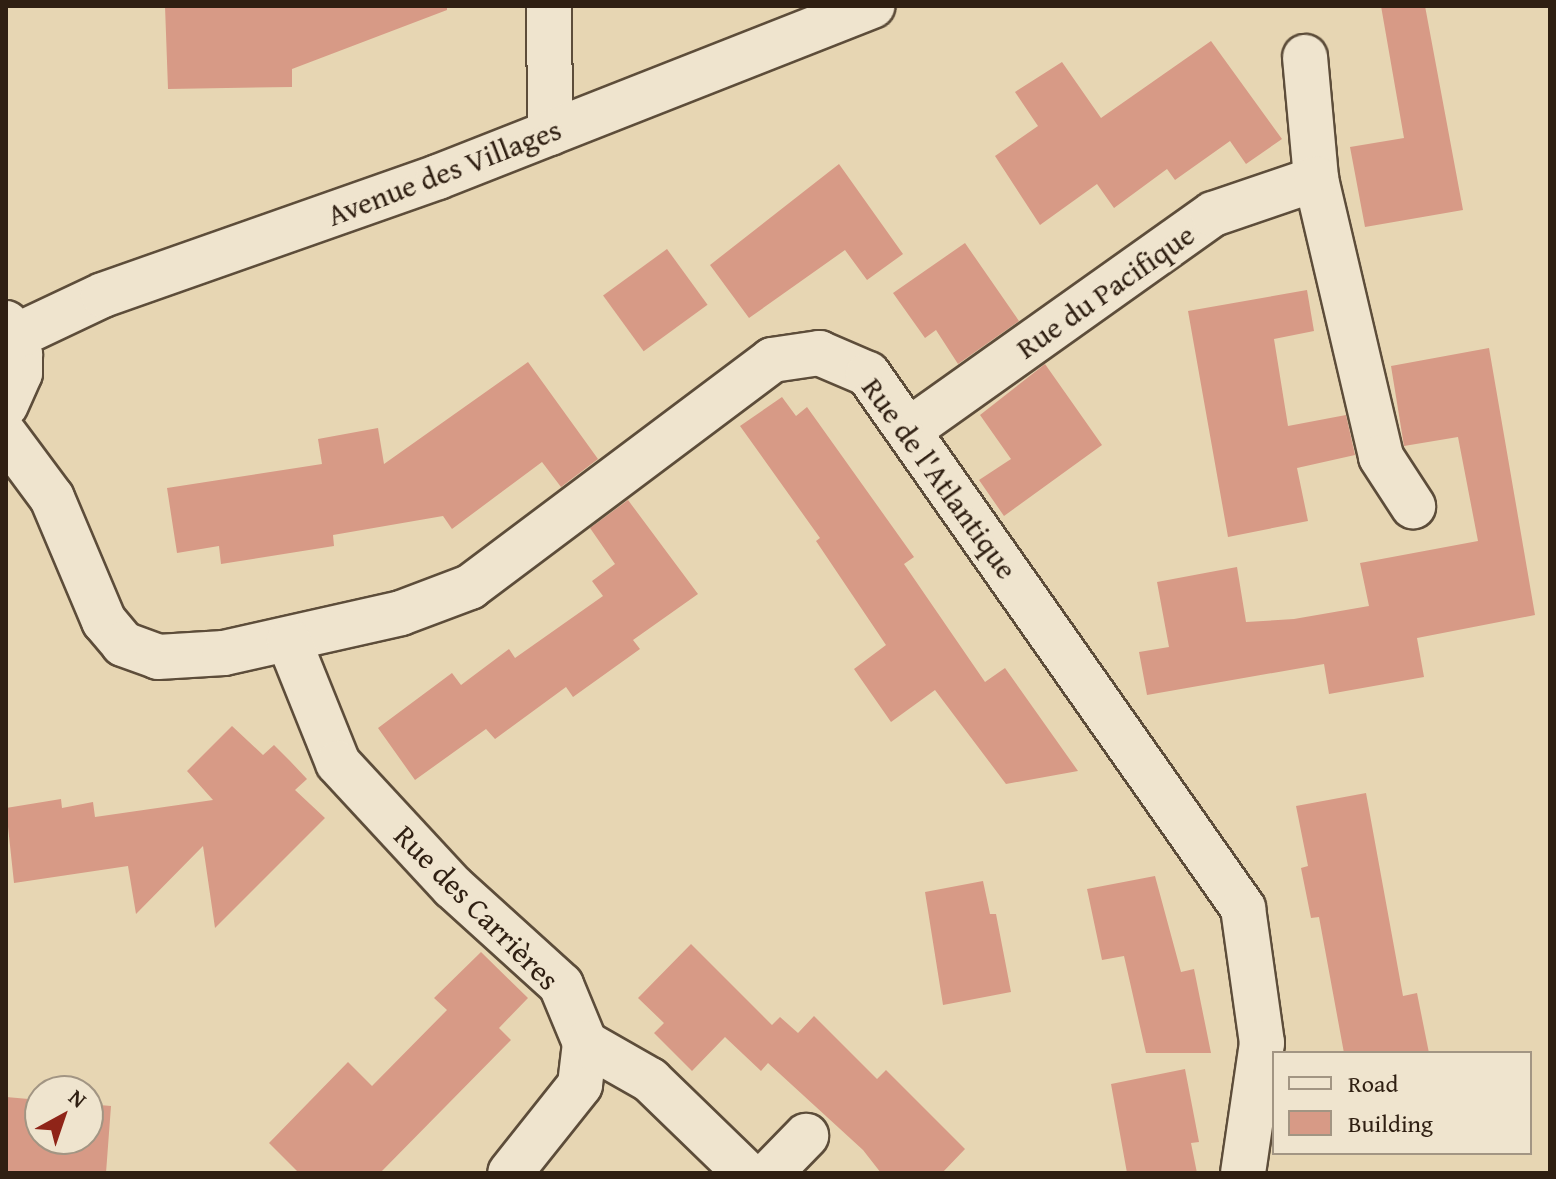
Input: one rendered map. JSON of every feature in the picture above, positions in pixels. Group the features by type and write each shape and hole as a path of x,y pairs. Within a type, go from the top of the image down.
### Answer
{"street":[{"path":"549,6 550,133"},
{"name":"Avenue des Villages","path":"10,330 550,133 873,6"},
{"path":"1305,57 1316,179 1381,457 1413,506"},
{"name":"Rue du Pacifique","path":"909,430 1213,214 1316,179"},
{"path":"6,405 20,373 10,330"},
{"name":"Rue de l'Atlantique","path":"6,436 52,498 104,621 123,644 158,657 289,641 401,613 470,587 772,360 807,353 844,359 868,374 909,430 1243,908 1262,1043 1243,1173"},
{"name":"Rue des Carrières","path":"289,641 338,763 453,887 561,985 585,1043 580,1085 510,1173"},
{"path":"585,1043 650,1080 746,1173"},
{"path":"770,1173 806,1136"}],"building":[{"path":"165,6 447,6 447,10 292,69 292,87 168,89"},
{"path":"1381,6 1425,6 1463,210 1365,227 1350,147 1404,138"},
{"path":"1211,41 1282,139 1246,164 1230,141 1175,180 1167,169 1114,208 1097,184 1040,225 995,156 1038,126 1015,92 1062,62 1101,118"},
{"path":"839,164 903,254 867,280 845,250 749,318 710,265"},
{"path":"965,243 1019,321 958,364 936,330 925,338 893,293"},
{"path":"667,249 708,305 644,351 603,295"},
{"path":"1307,290 1314,331 1274,339 1288,426 1346,415 1355,455 1297,468 1308,521 1228,537 1188,311"},
{"path":"1489,348 1535,615 1417,638 1424,677 1329,694 1324,664 1147,695 1139,652 1169,647 1157,582 1237,567 1246,622 1294,619 1369,606 1360,563 1478,541 1458,437 1404,446 1391,366"},
{"path":"528,362 598,459 561,487 542,462 452,529 443,516 333,535 334,546 221,564 219,546 177,553 167,488 322,464 318,439 378,428 384,464"},
{"path":"1045,364 1102,445 1004,516 979,480 1011,459 980,415"},
{"path":"782,397 796,416 807,407 914,557 904,564 985,682 1005,668 1078,771 1006,784 935,690 891,722 854,669 886,645 816,541 820,538 740,426"},
{"path":"628,500 698,594 633,640 640,649 573,697 566,687 495,739 486,729 415,780 378,728 452,673 461,685 509,649 515,658 603,596 592,581 615,564 590,528"},
{"path":"232,726 263,755 274,745 307,779 295,790 325,818 215,928 203,846 136,914 128,866 14,883 6,808 61,799 62,808 93,802 95,817 213,800 187,771"},
{"path":"1366,793 1403,996 1417,993 1429,1051 1344,1051 1319,917 1311,918 1301,868 1308,866 1296,806"},
{"path":"1155,876 1181,972 1194,969 1211,1053 1146,1053 1124,956 1102,960 1087,889"},
{"path":"983,881 990,914 996,914 1011,992 943,1005 925,892"},
{"path":"691,944 772,1025 780,1017 798,1033 814,1016 877,1079 886,1070 965,1149 942,1173 881,1173 863,1150 768,1063 761,1071 725,1037 692,1071 654,1033 664,1023 638,998"},
{"path":"481,952 528,998 499,1028 511,1040 380,1173 299,1173 269,1143 348,1062 372,1086 447,1010 434,998"},
{"path":"1185,1069 1199,1142 1191,1143 1197,1173 1127,1173 1111,1084"},
{"path":"6,1097 24,1099 24,1155 104,1155 104,1105 111,1106 106,1173 6,1173"}]}
